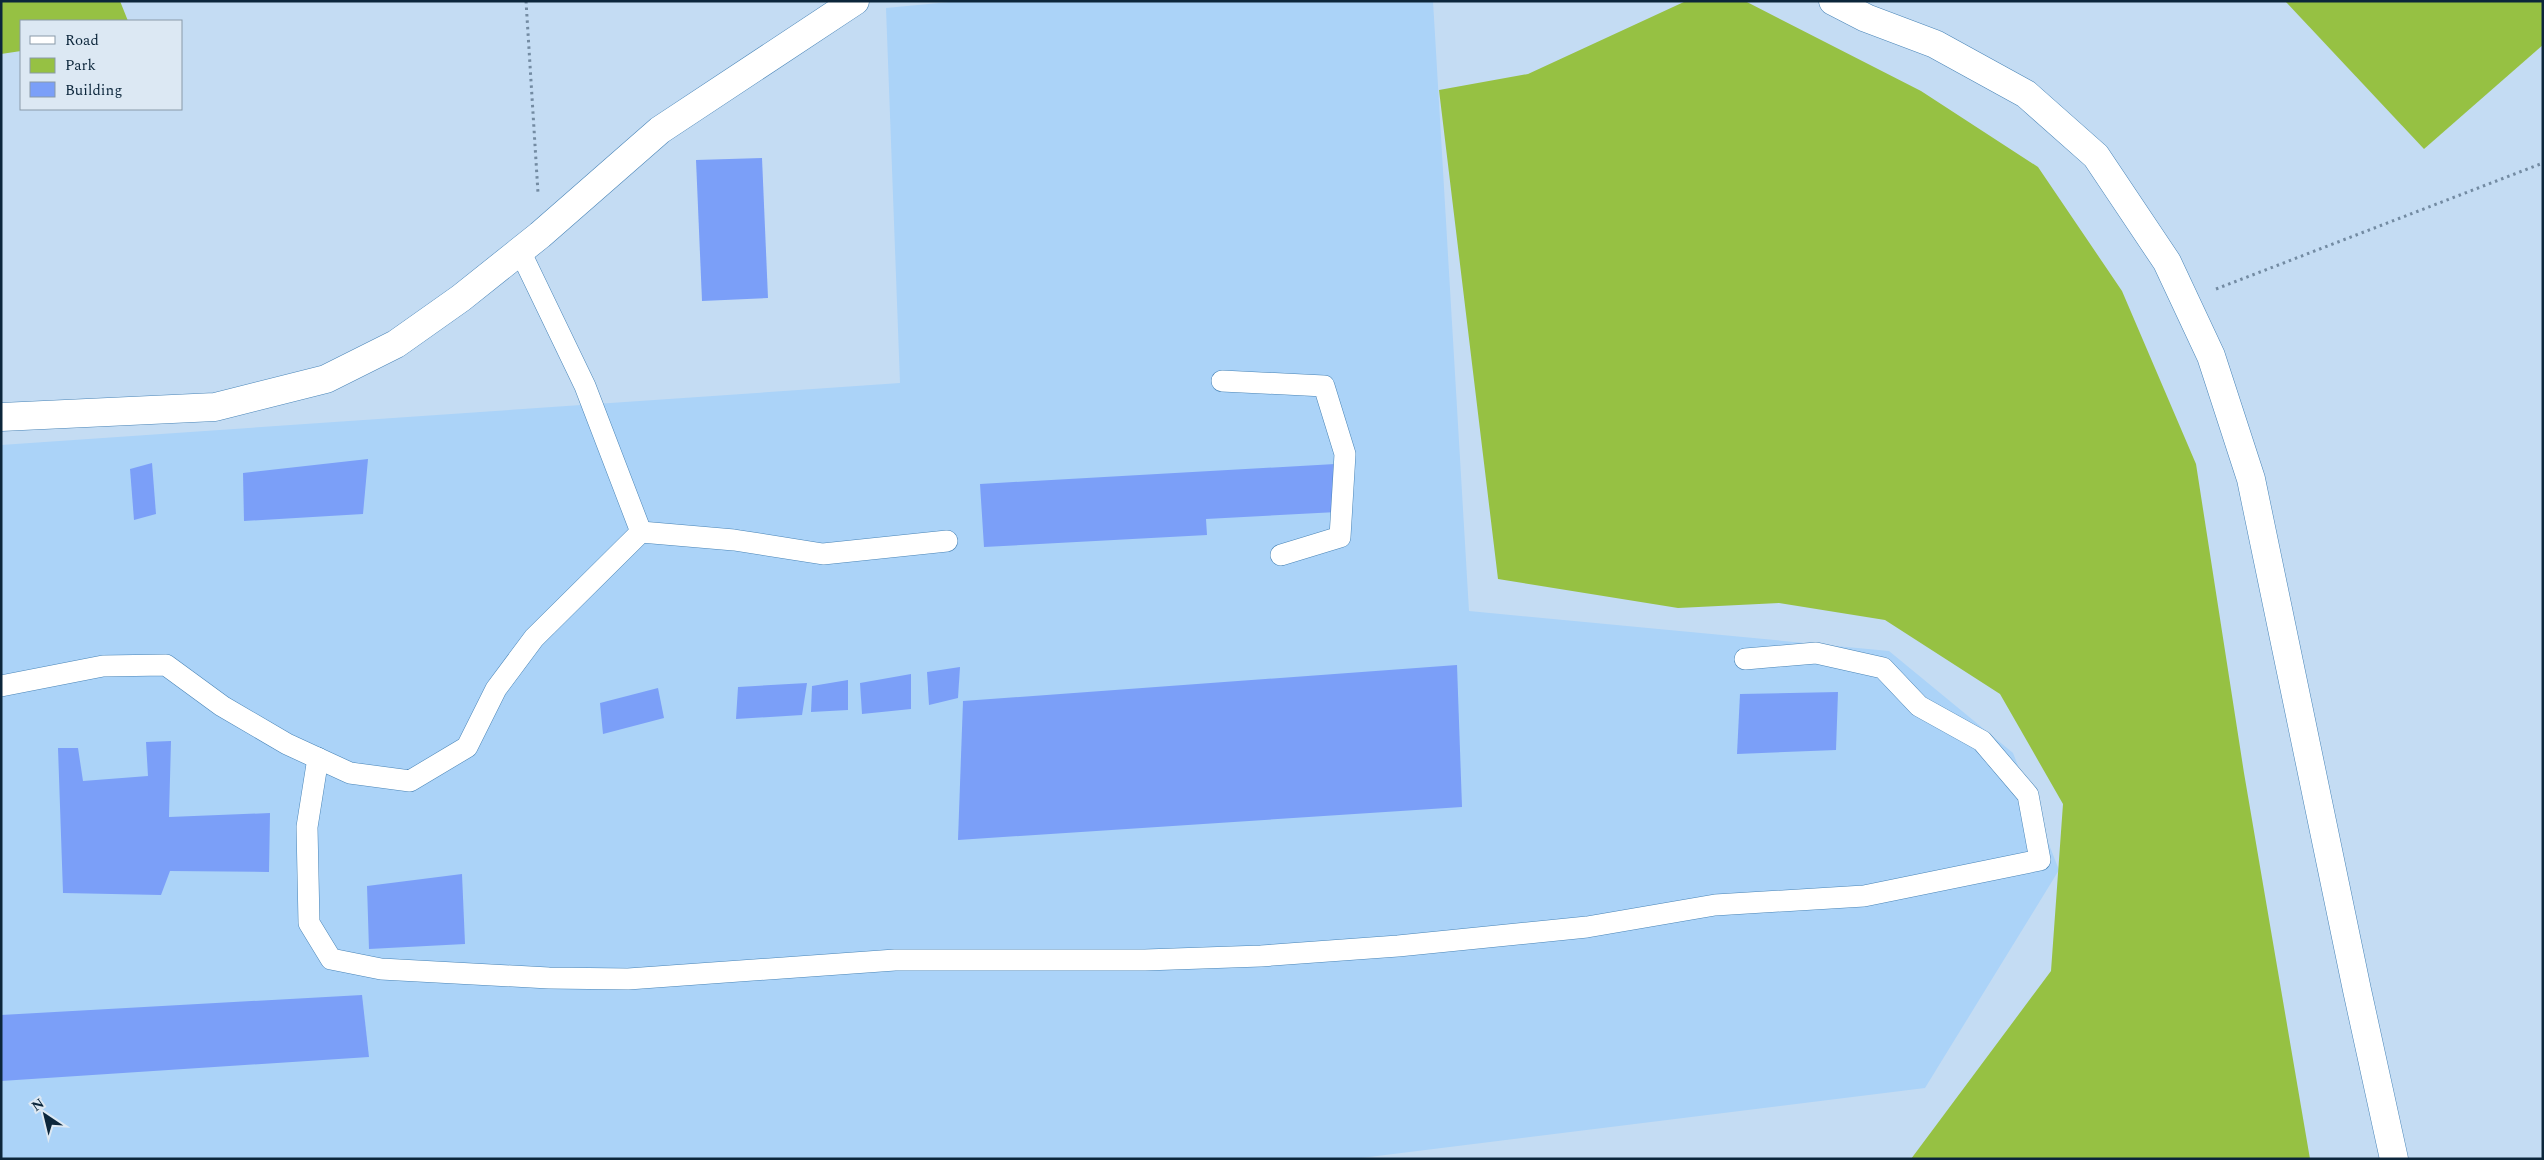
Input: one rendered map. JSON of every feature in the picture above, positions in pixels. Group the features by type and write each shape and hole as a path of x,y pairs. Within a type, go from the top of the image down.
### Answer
{"main road":[{"path":"1,417 215,407 326,380 396,344 530,243 660,130 855,1"},
{"path":"1833,1 1866,18 1935,44 2026,94 2096,156 2167,262 2211,356 2251,479 2394,1159"}],"lane":[{"path":"530,243 612,460 642,532"},
{"path":"1222,381 1324,386 1345,454 1340,538 1281,555"},
{"path":"1,686 103,666 166,664 222,706 287,744 350,773 410,781 467,747 496,688 534,638 642,532 734,540 823,554 947,541"},
{"path":"318,758 307,827 309,923 331,959 381,969 549,978 628,979 895,960 1145,960 1280,954 1398,946 1587,927 1715,905 1864,896 2040,860 2028,795 1982,741 1919,706 1883,668 1816,653 1745,659"}],"path":[{"path":"526,1 530,243"},
{"path":"2185,301 2543,163"}],"shaded area":[{"path":"960,1 1433,1 1469,611 1889,651 2013,753 2059,870 1925,1088 1353,1159 1,1159 1,445 900,383 886,8"}],"green space":[{"path":"1,1 120,1 128,20 20,20 20,51 1,54"},
{"path":"1686,1 1745,1 1921,91 2038,167 2122,291 2196,464 2244,773 2310,1159 1911,1159 2051,971 2063,804 2000,694 1885,620 1779,603 1678,608 1498,579 1439,90 1528,74"},
{"path":"2285,1 2543,1 2543,45 2424,149"}],"building":[{"path":"762,158 768,298 702,301 696,160"},
{"path":"368,459 363,514 244,521 243,473"},
{"path":"152,463 156,514 134,520 130,469"},
{"path":"1335,464 1337,512 1206,519 1207,535 984,547 980,484"},
{"path":"1457,665 1462,807 958,840 963,701"},
{"path":"960,667 958,698 929,705 927,672"},
{"path":"911,674 911,709 862,714 860,683"},
{"path":"848,680 848,710 811,712 812,686"},
{"path":"807,683 802,715 736,719 738,687"},
{"path":"658,688 664,718 603,734 600,703"},
{"path":"1838,692 1836,750 1737,754 1740,694"},
{"path":"171,741 169,817 270,813 269,872 170,871 161,895 63,893 58,748 78,748 83,781 148,776 146,742"},
{"path":"462,874 465,944 369,949 367,886"},
{"path":"362,995 369,1057 1,1081 1,1015"}]}
